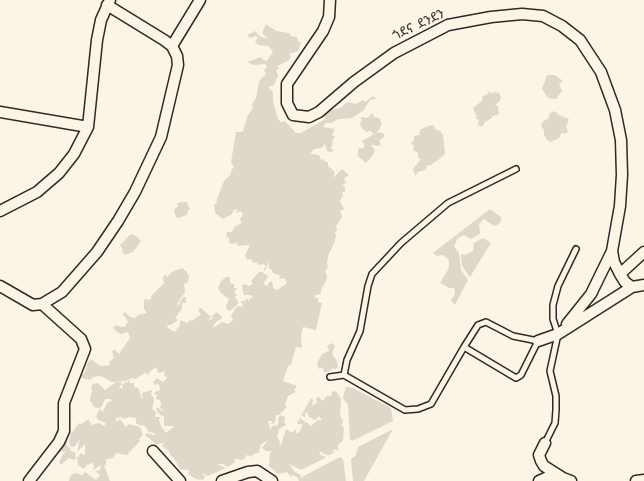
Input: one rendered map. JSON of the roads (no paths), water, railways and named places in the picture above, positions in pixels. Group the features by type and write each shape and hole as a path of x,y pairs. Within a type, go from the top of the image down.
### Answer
{"street":[{"path":"172,46 200,0"},
{"name":"ጎደና ደንደን","path":"330,0 329,17 324,31 287,84 287,102 289,110 293,115 309,118 319,112 354,82 394,53 448,25 491,17 522,14 543,16 562,26 580,40 601,72 615,110 621,140 620,206 612,251 614,262 620,274 625,282 632,287"},
{"path":"0,211 37,192 59,173 74,154 88,127 97,40 101,20 109,3 172,46 177,56 178,65 161,136 135,192 97,252 62,292 42,304 33,305 0,286"},
{"path":"0,112 88,127"},
{"path":"558,334 591,294 612,251"},
{"path":"620,274 644,252"},
{"path":"538,341 558,334 632,287 644,285"},
{"path":"29,481 59,442 64,431 64,403 85,349 81,339 42,304"},
{"path":"545,443 539,455 544,466 567,479"},
{"path":"152,451 180,481"},
{"path":"222,481 248,472 257,471 272,481"},
{"path":"539,481 550,476 567,479"},
{"path":"636,481 644,480"}],"lane":[{"path":"344,375 347,360 360,331 368,286 372,274 402,243 448,203 516,169"},
{"path":"545,443 555,423 556,396 550,371 558,334 553,319 553,305 558,286 576,249"},
{"path":"330,377 344,375 405,410 418,409 431,404 464,347 478,325 486,322 513,336 538,341 521,375 516,378 464,347"}]}
